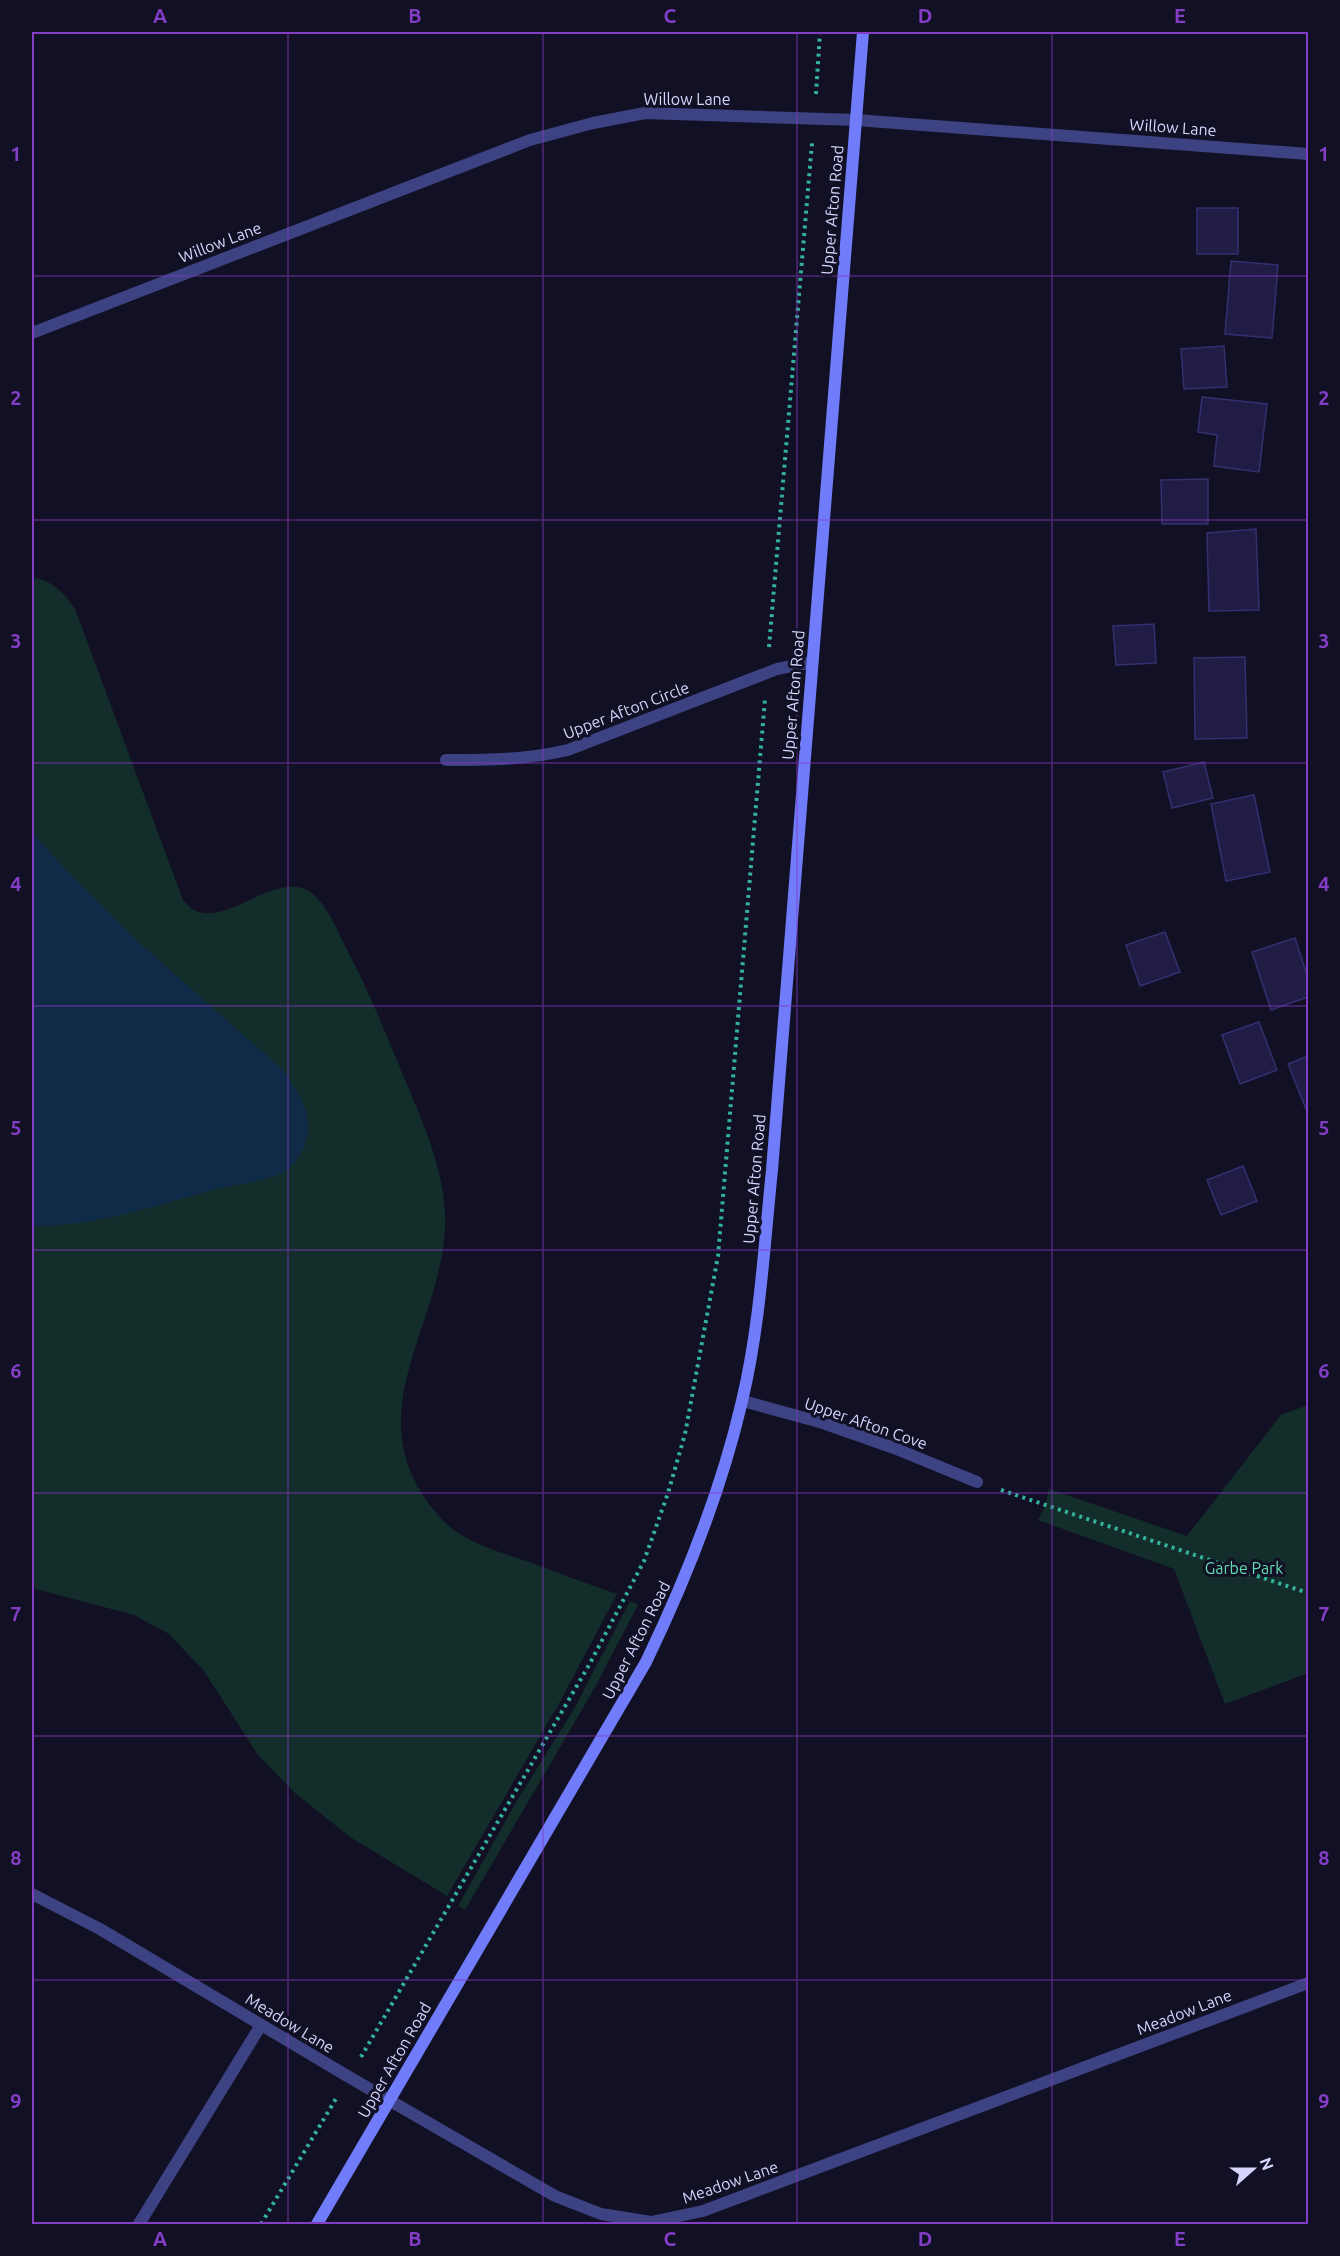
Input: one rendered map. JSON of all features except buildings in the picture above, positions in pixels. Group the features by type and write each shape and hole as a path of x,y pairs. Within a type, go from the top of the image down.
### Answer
{"street":[{"name":"Upper Afton Road","path":"317,2224 645,1662 689,1568 714,1498 743,1401 758,1305 772,1170 863,32"},
{"name":"Willow Lane","path":"32,333 530,140 593,123 645,113 814,117 1308,154"},
{"name":"Upper Afton Circle","path":"446,760 535,758 568,750 767,673 793,664 812,662"},
{"name":"Upper Afton Cove","path":"743,1401 823,1423 894,1448 977,1482"},
{"name":"Meadow Lane","path":"32,1894 100,1929 348,2077 555,2196 602,2214 651,2222 703,2211 1308,1983"},
{"path":"139,2224 261,2025"}],"path":[{"path":"261,2224 589,1665 644,1561 670,1483 689,1413 718,1256 820,32"},
{"path":"977,1482 1308,1593"}],"green space":[{"path":"37,578 59,589 75,609 183,900 199,912 213,913 275,890 290,887 304,889 317,898 334,923 362,979 417,1108 438,1167 445,1208 445,1229 439,1267 408,1375 402,1410 403,1444 414,1480 439,1516 458,1533 494,1550 617,1594 561,1700 447,1896 350,1837 295,1793 258,1755 204,1671 169,1634 134,1615 32,1588 32,579"},
{"name":"Garbe Park","path":"1308,1405 1308,1673 1225,1704 1174,1569 1038,1520 1045,1507 1049,1489 1187,1536 1281,1415"},
{"path":"630,1601 638,1605 594,1689 465,1910 458,1906 515,1804 574,1709"}],"water":[{"path":"32,832 66,870 135,939 285,1072 303,1103 308,1123 305,1145 287,1170 264,1180 221,1188 104,1219 32,1226"}]}
